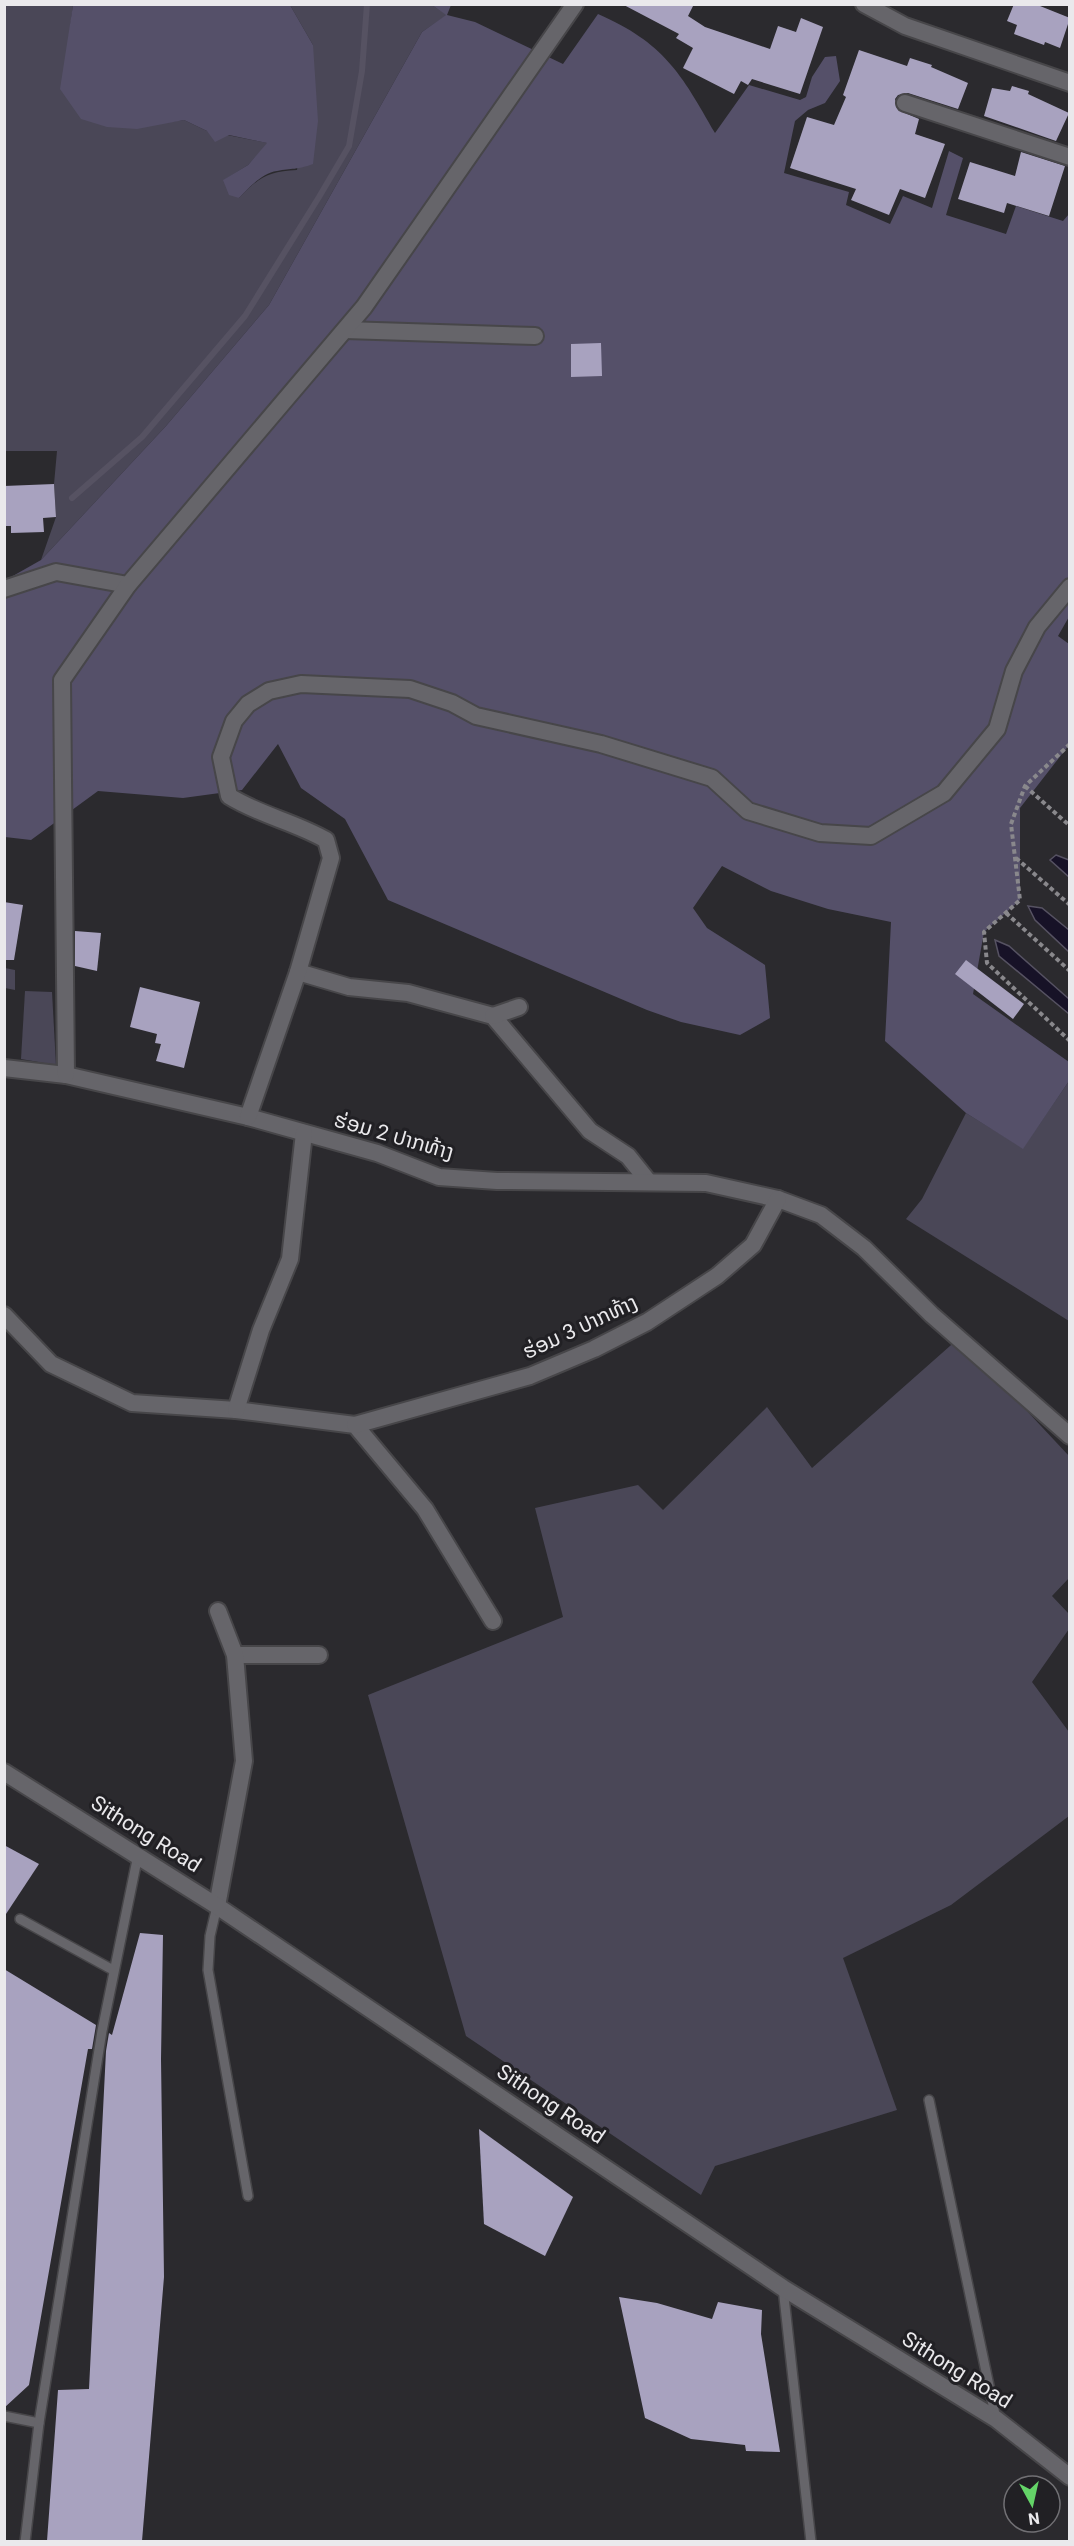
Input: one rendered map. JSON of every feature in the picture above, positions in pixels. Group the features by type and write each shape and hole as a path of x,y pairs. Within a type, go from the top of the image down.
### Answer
{"street":[{"path":"66,1075 62,680 128,585 364,307 575,4"},
{"path":"864,4 905,27 1070,83"},
{"path":"905,103 1070,158"},
{"path":"345,330 535,336"},
{"path":"4,589 56,572 128,585"},
{"path":"248,1117 298,972 331,858 326,840 307,829 241,804 229,796 221,757 234,721 248,704 269,691 301,684 410,689 452,704 476,716 601,744 712,778 733,794 748,811 820,833 871,836 944,793 997,729 1014,670 1037,627 1070,587"},
{"path":"298,972 349,987 408,993 493,1016 519,1007"},
{"path":"493,1016 591,1131 628,1156 648,1181"},
{"name":"ຮ່ອມ 2 ປາກທ້າງ","path":"4,1068 66,1075 248,1117 377,1153 439,1177 496,1181 706,1183 778,1199 821,1215 864,1248 932,1315 1070,1436"},
{"path":"236,1410 261,1330 291,1258 304,1133"},
{"name":"ຮ່ອມ 3 ປາກທ້າງ","path":"4,1315 51,1364 132,1403 236,1410 355,1425 530,1376 594,1349 647,1322 717,1276 753,1245 778,1199"},
{"path":"355,1425 425,1509 493,1621"},
{"path":"217,1906 244,1761 234,1655 218,1611"},
{"path":"234,1655 319,1654"},
{"name":"Sithong Road","path":"4,1772 217,1906 783,2288 996,2419 1070,2477"}],"lane":[{"path":"25,2541 39,2423 113,1970 138,1855"},
{"path":"217,1906 210,1936 208,1970 248,2196"},
{"path":"20,1919 113,1970"},
{"path":"929,2100 996,2419"},
{"path":"783,2288 811,2541"},
{"path":"4,2416 39,2423"}],"path":[{"path":"1070,744 1025,786 1011,824 1020,900 984,932 987,963 1070,1041"},
{"path":"1025,786 1070,826"},
{"path":"1015,858 1070,905"},
{"path":"1006,913 1070,971"}],"shaded area":[{"path":"5,5 73,5 68,44 162,123 184,120 207,131 268,143 248,165 224,180 239,198 264,177 278,172 297,170 313,45 290,5 432,5 447,15 422,32 269,305 166,426 41,560 56,517 54,484 57,451 5,451"},
{"path":"73,5 290,5 313,45 318,121 313,164 271,172 239,198 229,195 223,180 248,165 267,143 229,135 215,142 207,131 184,120 137,129 107,127 81,119 60,89"},
{"path":"432,5 451,5 447,15 475,22 563,64 598,14 639,36 668,62 692,93 715,133 749,85 800,100 806,97 812,77 825,57 836,56 840,81 825,103 808,110 795,121 784,173 849,192 846,205 890,224 903,196 932,208 949,151 963,158 946,215 1006,234 1016,206 1063,221 1069,214 1070,615 1058,636 1069,644 1069,745 1020,808 1020,900 984,932 973,994 1069,1062 1069,1081 1023,1149 966,1113 885,1041 891,922 828,909 771,891 722,866 693,908 707,928 765,965 770,1018 740,1035 681,1022 647,1010 388,900 345,819 301,788 278,744 242,790 183,798 98,791 31,840 5,837 4,581 41,560 166,426 269,305 422,32 446,15"},
{"path":"1056,855 1069,860 1069,877 1050,860"},
{"path":"1028,906 1042,908 1069,930 1069,952 1035,920"},
{"path":"995,940 1009,946 1069,999 1069,1014 999,956"},
{"path":"5,968 15,970 15,990 5,988"},
{"path":"25,991 52,992 56,1065 21,1059"},
{"path":"1069,1081 1069,1321 906,1219 922,1199 966,1113 1023,1148"},
{"path":"959,1338 1069,1456 1069,1578 1052,1596 1069,1614 1069,1629 1032,1682 1069,1732 1069,1816 951,1905 843,1958 897,2110 715,2166 701,2195 466,2036 368,1695 563,1617 535,1508 638,1485 663,1510 767,1407 812,1468"}],"building":[{"path":"622,4 694,4 688,16 705,27 770,49 778,26 796,32 801,18 823,27 800,94 752,79 748,85 741,81 734,94 683,68 693,48 676,38 679,34"},
{"path":"1014,4 1035,4 1070,18 1060,48 1014,34 1017,25 1007,21"},
{"path":"859,50 907,66 910,58 932,65 931,67 968,83 958,109 908,93 898,95 895,99 898,110 919,119 915,134 945,144 925,198 900,189 889,215 851,200 856,189 790,168 807,117 834,125 846,97 843,95"},
{"path":"1012,86 1029,91 1028,94 1069,113 1056,141 984,116 992,88 1010,91"},
{"path":"1021,152 1065,166 1049,216 1007,203 1004,213 958,199 970,162 1015,176"},
{"path":"601,343 602,376 571,377 571,344"},
{"path":"54,484 56,517 43,518 44,532 11,533 11,526 4,526 4,486"},
{"path":"4,902 23,905 14,960 4,960"},
{"path":"75,931 101,933 97,971 75,966"},
{"path":"966,960 1024,1004 1013,1019 955,974"},
{"path":"140,987 200,1002 184,1068 156,1061 161,1044 155,1043 157,1034 130,1027"},
{"path":"4,1845 39,1864 4,1917"},
{"path":"140,1933 163,1935 161,2059 164,2277 142,2541 47,2541 58,2390 89,2389 106,2051 109,2033 112,2035"},
{"path":"4,1969 96,2025 92,2049 88,2049 29,2385 4,2408"},
{"path":"479,2129 573,2197 545,2256 484,2224"},
{"path":"619,2297 657,2303 712,2319 718,2302 762,2310 761,2334 780,2452 746,2451 745,2445 691,2439 645,2418"}],"waterway":[{"path":"72,498 142,437 245,316 319,197 349,146 362,71 367,4"}]}
